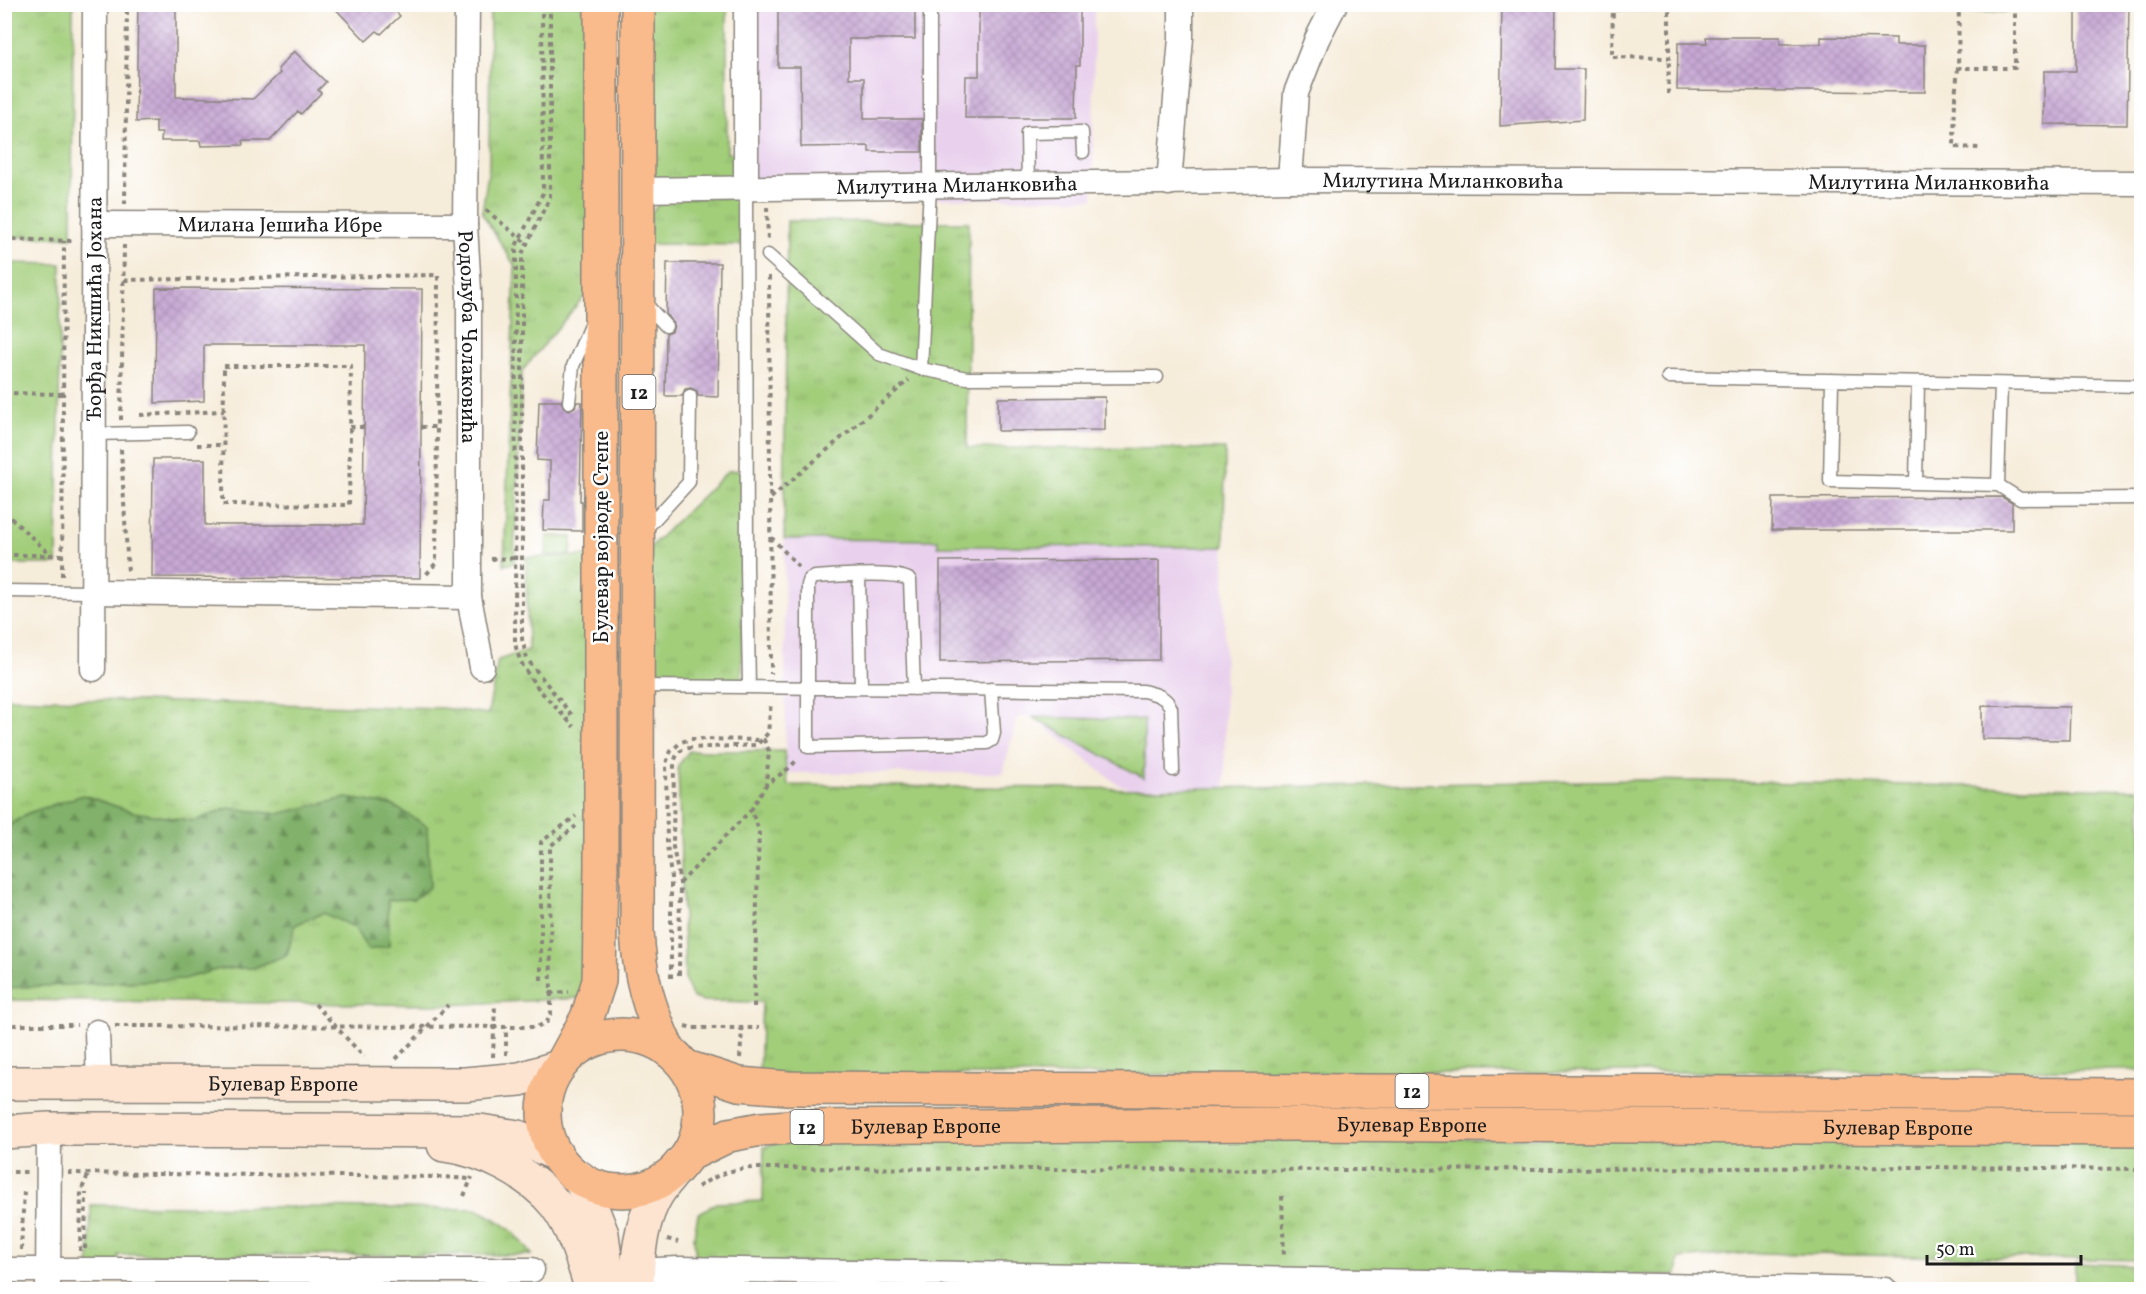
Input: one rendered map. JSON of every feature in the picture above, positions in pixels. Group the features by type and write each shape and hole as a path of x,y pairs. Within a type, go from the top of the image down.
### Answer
{"main road":[{"name":"Булевар војводе Степе","path":"561,1065 586,1018 599,981 595,489 601,300 601,4"},
{"name":"Булевар војводе Степе","path":"638,4 638,959 653,1018 678,1047"},
{"name":"12","path":"633,1035 678,1047 696,1088 700,1111 688,1169 635,1190 606,1189 580,1178 569,1169 556,1154 547,1133 544,1110 548,1088 561,1065 583,1045 607,1036 633,1035"},
{"name":"Булевар Европе","path":"678,1047 739,1084 788,1088 2142,1095"},
{"name":"Булевар Европе","path":"4,1083 465,1084 520,1079 561,1065"},
{"name":"Булевар Европе","path":"688,1169 729,1135 790,1127 1307,1124 2142,1129"},
{"path":"4,1132 49,1129 480,1131 518,1137 556,1154"},
{"path":"269,1130 465,1148 494,1158 529,1180 555,1204 573,1235 592,1290"},
{"path":"637,1280 656,1232 646,1216 657,1194 688,1169"},
{"path":"580,1178 602,1234 609,1290"}],"street":[{"name":"Ђорђа Никшића Јохана","path":"93,669 95,4"},
{"name":"Родољуба Чолаковића","path":"467,4 465,225 469,303 469,597 482,667"},
{"path":"746,4 756,189"},
{"path":"1169,183 1181,4"},
{"path":"1290,180 1296,93 1317,39 1335,4"},
{"name":"Милутина Миланковића","path":"639,190 1028,186 1290,180 2142,183"},
{"name":"Милана Јешића Ибре","path":"94,224 465,225"},
{"path":"93,603 469,597"},
{"path":"98,1028 99,1083"},
{"path":"48,1280 49,1129"},
{"path":"12,1270 48,1280 82,1260 532,1270"},
{"path":"637,1280 667,1269 1272,1283 1885,1290"}],"lane":[{"path":"921,369 930,187 930,4"},
{"path":"1028,186 1027,133 1082,132 1083,152"},
{"path":"749,687 747,567 756,189"},
{"path":"768,255 879,354 921,369 967,378 1157,377"},
{"path":"639,296 666,326"},
{"path":"569,402 573,366 601,300"},
{"path":"1668,377 2142,386"},
{"path":"1832,380 1830,481 1998,485 2020,499 2142,498"},
{"path":"1916,483 1918,382"},
{"path":"1998,485 2001,384"},
{"path":"638,537 689,482 690,396"},
{"path":"93,434 188,432"},
{"path":"859,575 861,688"},
{"path":"914,688 910,580 901,576 859,575 810,579 808,585 808,747 987,744 992,740 994,733 991,689"},
{"path":"4,591 62,592 93,603"},
{"path":"638,686 1143,691 1162,697 1168,701 1171,708 1173,770"}],"path":[{"path":"127,4 121,434 129,580"},
{"path":"542,4 543,193 516,246 515,642 521,664 528,674 582,735"},
{"path":"550,4 550,197 522,254 523,649 533,668 580,726"},
{"path":"1613,4 1612,57 1669,58"},
{"path":"1668,94 1670,4"},
{"path":"1959,4 1954,147 1980,148"},
{"path":"1958,68 2015,68 2015,4"},
{"path":"465,189 527,244"},
{"path":"679,975 680,883 673,847 676,756 681,750 689,748 757,745 764,740 770,725 768,255 756,189"},
{"path":"4,239 64,241 62,592"},
{"path":"124,280 438,275 436,563"},
{"path":"224,366 351,366 350,505 223,504 224,411 224,366"},
{"path":"770,498 921,369"},
{"path":"4,393 63,394"},
{"path":"121,416 224,411"},
{"path":"350,427 364,427"},
{"path":"421,428 437,427"},
{"path":"4,512 51,555"},
{"path":"770,536 810,579"},
{"path":"4,555 62,555"},
{"path":"671,982 671,877 667,844 666,763 671,751 681,742 691,739 764,740"},
{"path":"680,883 752,810 766,784 769,751 764,740"},
{"path":"766,784 789,768 808,747"},
{"path":"752,810 759,830 754,1007"},
{"path":"541,980 541,842 581,813"},
{"path":"4,1025 98,1028 537,1027 547,1022 551,1013 550,846 578,824"},
{"path":"315,1004 368,1062"},
{"path":"394,1061 448,1005"},
{"path":"678,1047 693,1028 759,1028"},
{"path":"688,1169 712,1177 751,1168 1374,1170 1929,1167 2142,1169"},
{"path":"4,1172 443,1177 482,1182"},
{"path":"82,1260 81,1191 89,1173"},
{"path":"12,1270 24,1191"},
{"path":"82,1260 86,1193"},
{"path":"1272,1283 1282,1196"},
{"path":"2077,1290 2142,1285"}],"shaded area":[{"path":"750,5 1094,5 1093,199 750,198"},
{"path":"784,539 938,540 939,546 1224,547 1225,787 1130,788 1117,784 1032,717 1017,717 1003,773 786,773"}],"green space":[{"path":"5,4 73,5 72,237 5,237"},
{"path":"490,5 588,5 591,288 522,371 514,563 504,565 515,266 482,213 489,166"},
{"path":"649,5 727,5 727,153 740,154 740,182 649,183"},
{"path":"1617,5 1658,5 1658,10 1617,10"},
{"path":"1969,5 2010,5 2010,12 1969,12"},
{"path":"740,197 741,245 650,244 650,214 664,198"},
{"path":"787,221 969,222 967,448 1225,449 1224,547 938,546 938,540 784,539"},
{"path":"5,263 61,264 57,564 5,564"},
{"path":"742,470 742,680 649,682 650,547 728,471"},
{"path":"547,536 572,537 571,555 546,555"},
{"path":"592,556 590,958 581,998 448,1005 5,1000 5,698 442,708 488,714 498,660 528,650 526,557"},
{"path":"1032,717 1144,720 1144,778"},
{"path":"689,751 784,751 788,785 1151,789 1641,780 2141,789 2141,1070 759,1076 762,1002 702,1001 693,998 685,981 678,766"},
{"path":"83,795 133,812 194,821 229,808 278,814 346,798 392,805 427,826 430,887 414,899 388,900 389,946 368,950 354,927 323,913 295,925 287,955 253,968 220,969 183,979 5,988 5,828 28,813"},
{"path":"2141,1136 2141,1260 1749,1253 1679,1259 1677,1275 696,1261 694,1236 698,1214 716,1203 763,1201 764,1147 799,1141"},
{"path":"91,1205 476,1209 508,1228 532,1255 118,1255 118,1270 89,1271"},
{"path":"2075,1263 2141,1266 2141,1289 2075,1289"}],"building":[{"path":"138,4 176,4 176,97 253,99 280,73 278,69 294,51 326,82 318,90 321,93 301,114 298,111 270,141 242,141 243,145 201,146 200,141 161,141 162,133 156,133 156,121 136,122"},
{"path":"331,4 389,4 400,16 381,34 377,31 366,41"},
{"path":"1502,4 1556,4 1555,69 1584,69 1583,120 1500,126"},
{"path":"2076,4 2129,4 2127,125 2044,124 2044,71 2076,71"},
{"path":"778,6 915,7 915,39 849,39 849,78 864,78 864,119 922,119 922,152 869,152 869,146 801,147 800,67 778,67"},
{"path":"979,10 1080,10 1080,65 1077,65 1076,118 965,118 966,76 979,76"},
{"path":"1706,37 1780,37 1780,44 1821,44 1821,37 1896,38 1896,45 1925,45 1925,92 1677,90 1678,43 1707,43"},
{"path":"667,263 720,263 718,397 698,396 697,391 691,388 685,389 682,396 665,396 666,334 672,332 674,325 666,314"},
{"path":"156,288 422,289 420,578 152,577 153,459 205,459 205,525 363,525 365,345 204,345 204,401 155,403"},
{"path":"1105,397 1105,430 998,431 998,398"},
{"path":"539,401 561,401 564,408 569,410 575,407 577,402 582,402 580,501 582,501 582,531 543,530 544,500 550,500 550,461 537,460"},
{"path":"2002,497 2012,503 2012,530 1772,530 1773,498"},
{"path":"1159,560 1159,660 940,662 940,561"},
{"path":"1982,706 2070,707 2069,740 1982,739"}]}
